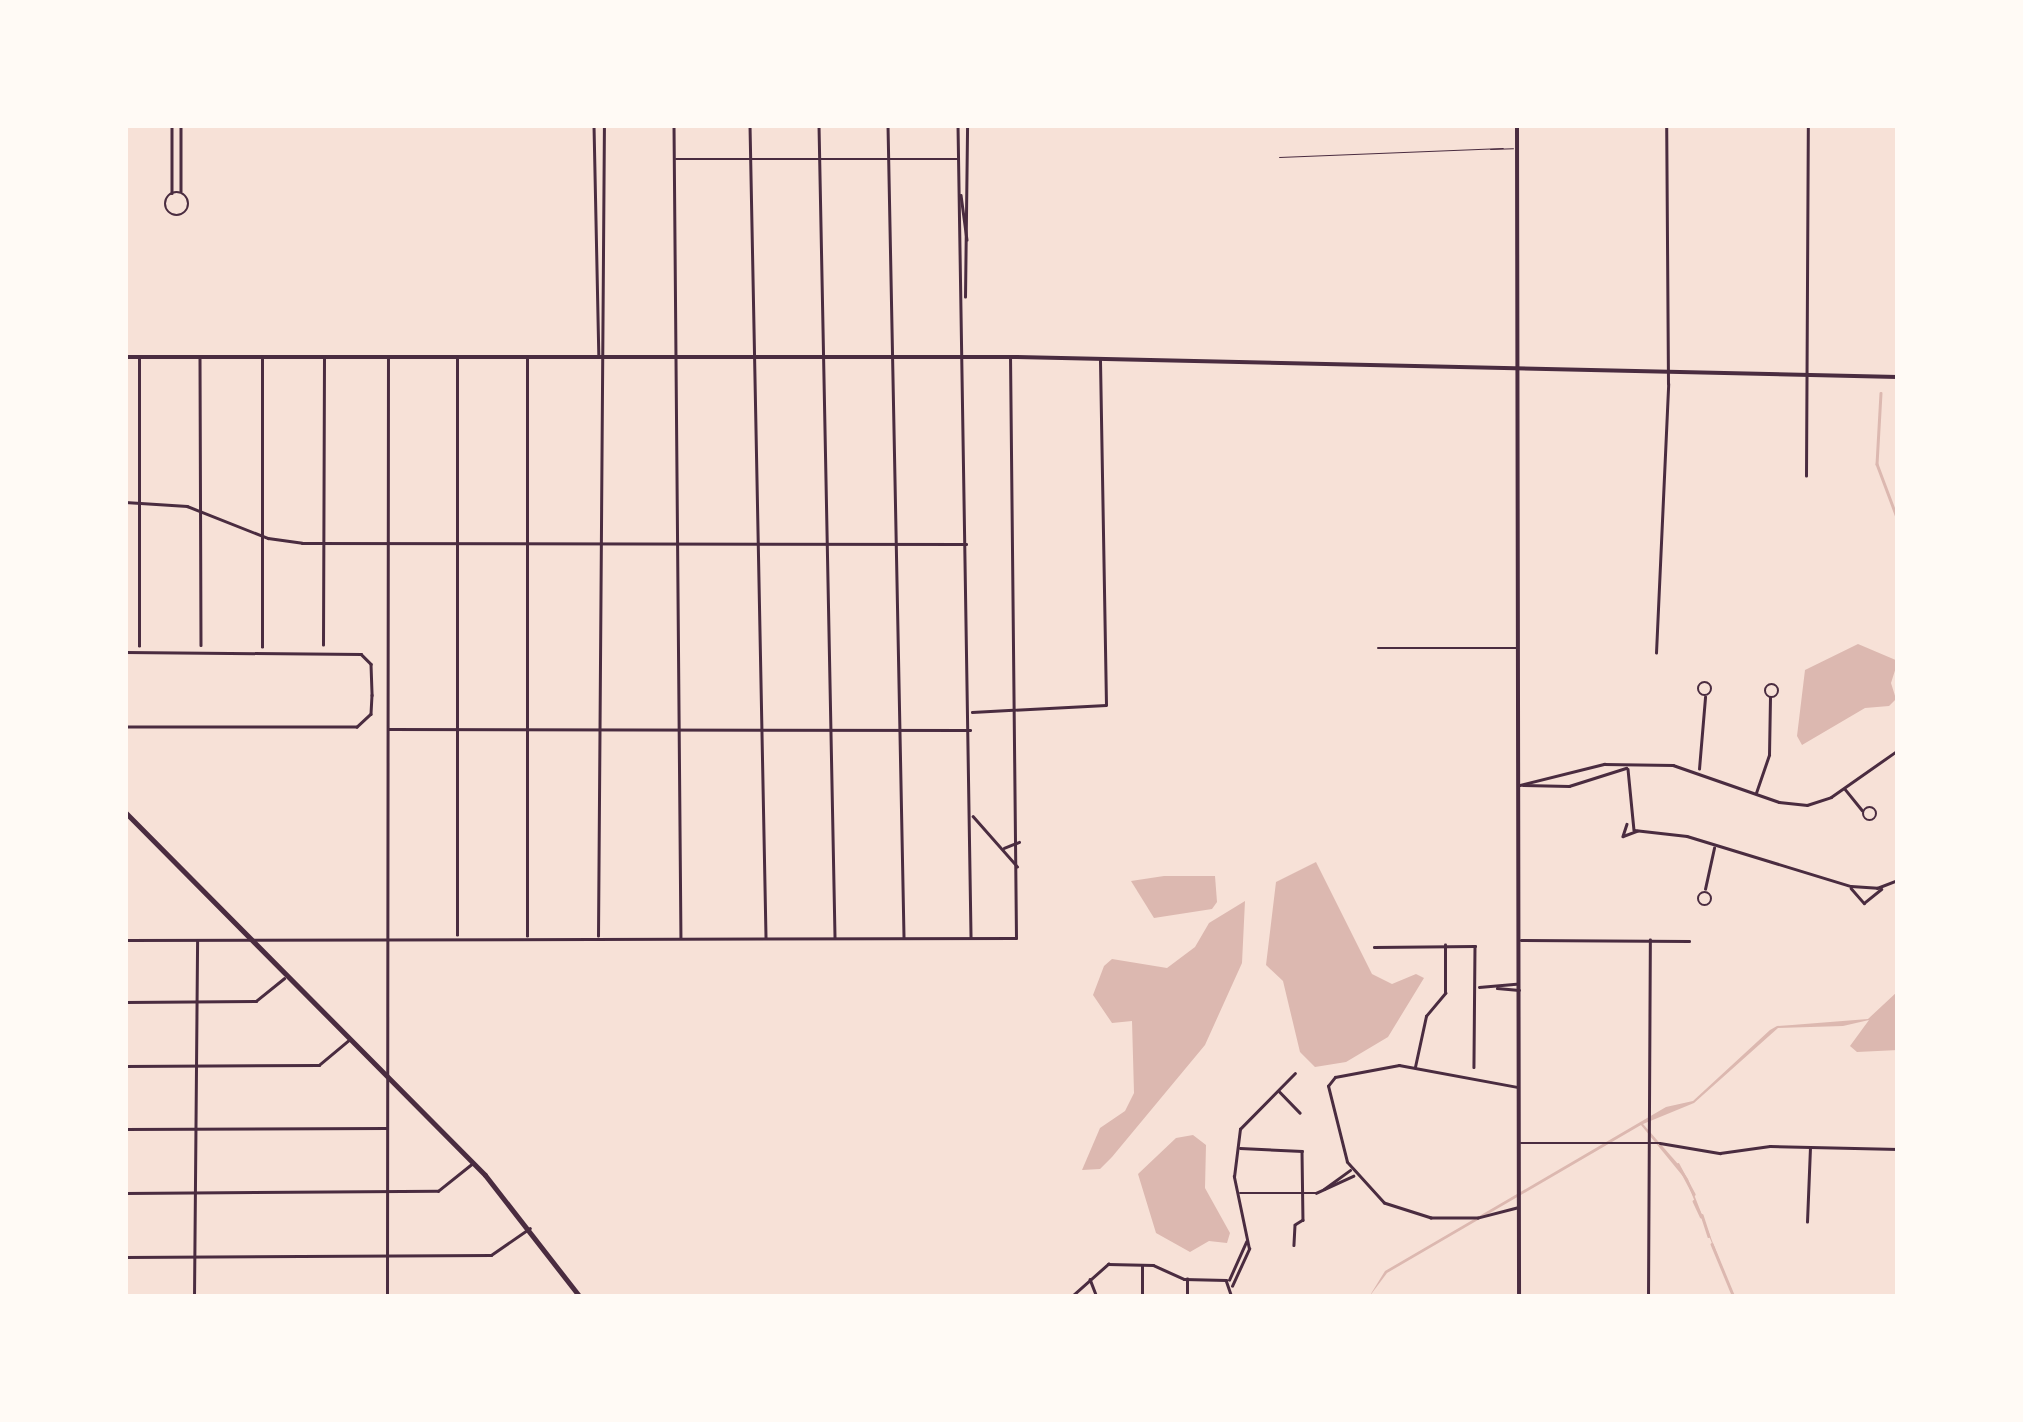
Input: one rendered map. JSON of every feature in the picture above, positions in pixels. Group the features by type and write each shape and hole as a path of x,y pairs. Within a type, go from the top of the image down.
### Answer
{"main road":[{"path":"1518,125 1519,1297"},
{"path":"125,357 1100,358 1519,364 1898,377"},
{"path":"125,812 473,1163 530,1228 580,1297"}],"street":[{"path":"172,125 172,193 166,206 177,216 188,206 181,193 181,125"},
{"path":"594,125 599,358 598,938"},
{"path":"599,358 605,342 604,125"},
{"path":"674,125 682,938"},
{"path":"750,125 766,938"},
{"path":"819,125 835,939"},
{"path":"888,125 904,939"},
{"path":"958,125 965,298"},
{"path":"967,125 969,240 964,358 972,939"},
{"path":"1656,653 1668,368 1666,125"},
{"path":"1806,476 1810,373 1808,125"},
{"path":"674,159 959,158"},
{"path":"959,189 969,240"},
{"path":"172,193 181,193"},
{"path":"139,357 139,646"},
{"path":"200,357 201,645"},
{"path":"262,357 262,646"},
{"path":"324,357 324,645"},
{"path":"387,1297 388,357"},
{"path":"457,357 457,937"},
{"path":"527,357 527,937"},
{"path":"125,940 248,936 1017,938 1019,842 1010,357"},
{"path":"969,712 1105,707 1100,358"},
{"path":"125,502 200,510 262,536 324,544 966,544"},
{"path":"1378,648 1520,648"},
{"path":"125,652 358,654 370,662 372,695 370,717 358,727 125,727"},
{"path":"372,695 388,695"},
{"path":"1698,771 1705,697"},
{"path":"1756,793 1769,751 1770,698"},
{"path":"388,729 970,730"},
{"path":"1520,784 1559,778 1601,764 1698,771 1756,793 1806,805 1844,788 1898,750"},
{"path":"1520,784 1559,787 1628,767"},
{"path":"1628,767 1628,822 1623,836 1636,831 1670,832 1851,886 1882,887"},
{"path":"1559,778 1559,787"},
{"path":"1844,788 1864,810"},
{"path":"971,812 1018,867"},
{"path":"1628,822 1636,831"},
{"path":"970,836 985,831"},
{"path":"1003,847 1019,842"},
{"path":"1705,891 1715,847"},
{"path":"1851,886 1864,903 1882,887 1898,880"},
{"path":"194,1297 197,940"},
{"path":"1520,940 1689,941"},
{"path":"1648,1297 1650,940"},
{"path":"1414,1067 1426,1016 1445,993 1444,943"},
{"path":"1374,947 1444,943 1475,946 1478,987 1474,1068"},
{"path":"125,1002 258,1000 287,975"},
{"path":"1478,987 1520,987"},
{"path":"125,1066 319,1065 350,1038"},
{"path":"1519,1208 1478,1218 1416,1216 1378,1200 1351,1169 1328,1086 1335,1076 1414,1067 1520,1087"},
{"path":"1232,1297 1232,1286 1249,1252 1239,1193 1238,1148 1242,1126 1295,1073"},
{"path":"1278,1090 1300,1113"},
{"path":"125,1130 387,1128"},
{"path":"1519,1143 1649,1143 1714,1153 1810,1147 1898,1149"},
{"path":"1807,1222 1810,1147"},
{"path":"1238,1148 1300,1149 1303,1193 1294,1246"},
{"path":"125,1193 442,1191 473,1163"},
{"path":"1324,1189 1351,1169"},
{"path":"1239,1193 1303,1193 1324,1189 1354,1175"},
{"path":"125,1257 494,1255 530,1228"},
{"path":"1229,1281 1246,1240"},
{"path":"1071,1297 1104,1265 1142,1264 1187,1280 1229,1281"},
{"path":"1142,1264 1142,1297"},
{"path":"1089,1278 1097,1297"},
{"path":"1187,1280 1187,1297"},
{"path":"1229,1281 1232,1286"}],"lane":[{"path":"1279,157 1517,148"}],"shaded area":[{"path":"1858,644 1898,661 1891,683 1896,699 1889,706 1865,708 1802,745 1797,736 1805,670"},
{"path":"1316,862 1372,974 1392,984 1416,974 1424,978 1388,1037 1346,1062 1315,1067 1300,1052 1283,981 1266,965 1276,882"},
{"path":"1164,876 1215,876 1217,902 1212,909 1154,918 1131,881"},
{"path":"1245,901 1242,963 1205,1045 1112,1157 1100,1169 1082,1170 1100,1128 1125,1111 1134,1093 1132,1021 1112,1023 1093,995 1104,966 1112,959 1167,968 1195,947 1209,923"},
{"path":"1898,991 1898,1050 1857,1052 1850,1046 1869,1020 1843,1026 1778,1028 1694,1103 1643,1124 1688,1179 1734,1297 1686,1180 1641,1125 1387,1273 1369,1297 1385,1271 1666,1107 1693,1101 1770,1030 1777,1026 1868,1019"},
{"path":"1193,1135 1206,1145 1205,1188 1230,1233 1227,1243 1209,1241 1190,1252 1156,1233 1138,1174 1176,1138"}],"waterway":[{"path":"1881,393 1877,464 1898,520"},
{"path":"1678,1164 1694,1194"},
{"path":"1694,1201 1701,1216"},
{"path":"1702,1215 1709,1236"},
{"path":"1712,1244 1734,1297"}]}
